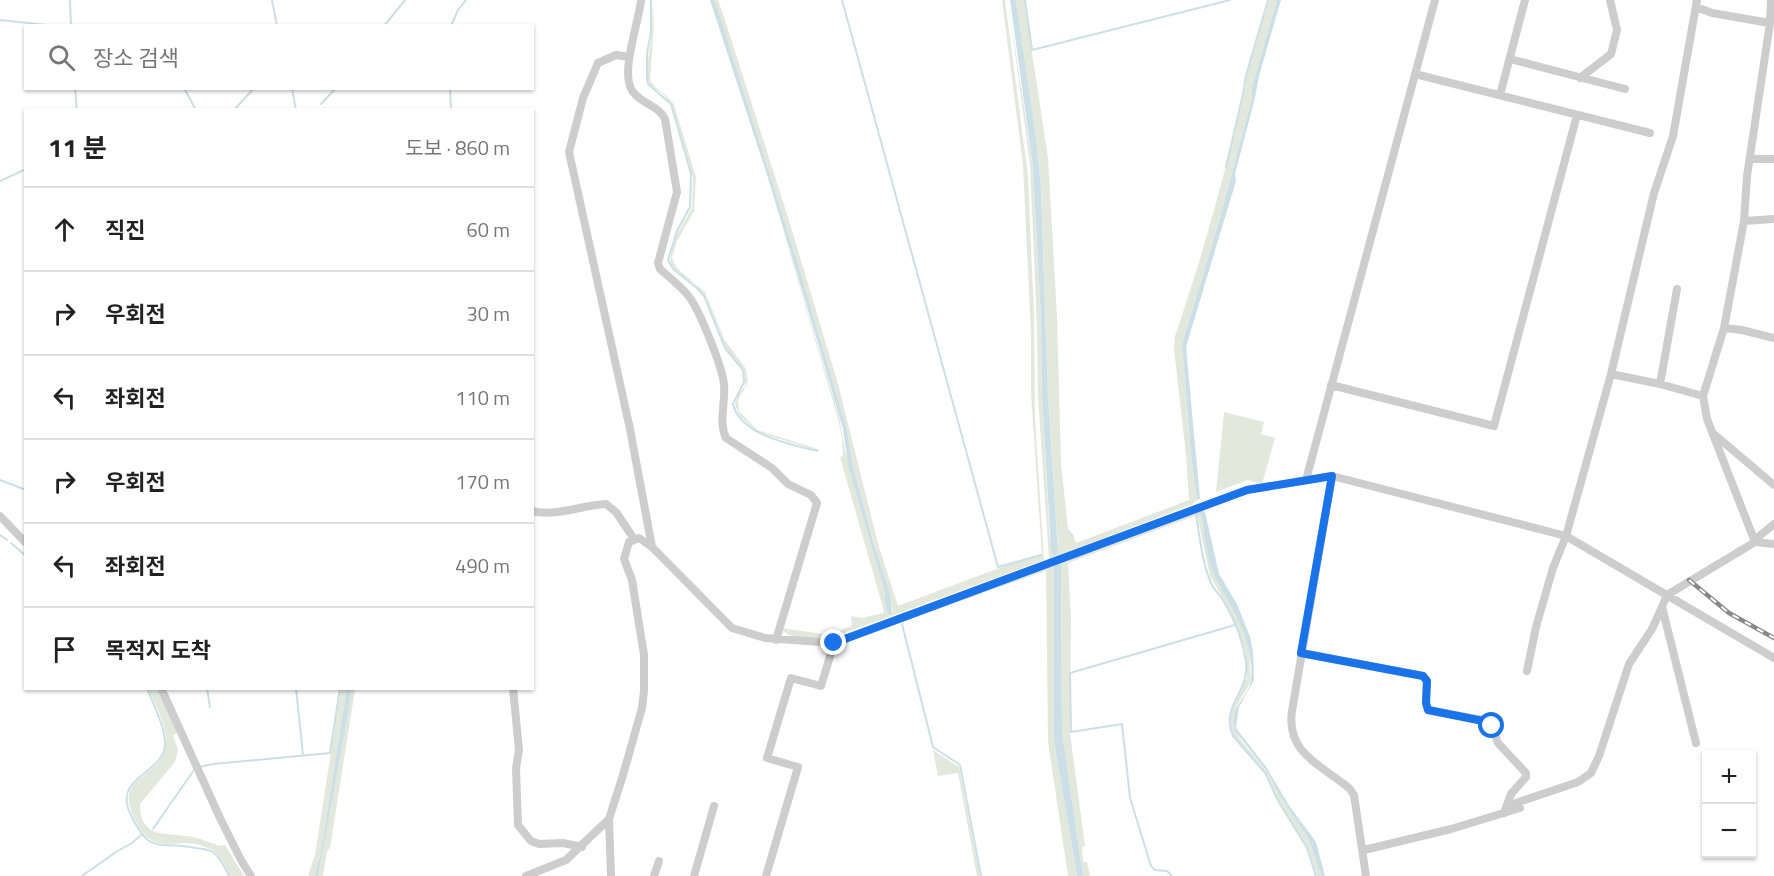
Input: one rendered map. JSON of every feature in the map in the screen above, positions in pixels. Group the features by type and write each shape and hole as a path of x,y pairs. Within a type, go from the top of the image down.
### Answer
{"street":[{"path":"641,0 629,57 629,86 640,99 661,112 665,119 676,184 674,202 658,263 660,269 692,301 715,357 724,386 723,432 726,438 772,468 788,484 811,495 817,503 776,640"},
{"path":"1306,480 1435,0"},
{"path":"1500,95 1525,0"},
{"path":"1580,78 1611,54 1617,30 1610,0"},
{"path":"1755,542 1704,409 1703,396 1724,328 1744,221 1750,159 1772,21 1771,0"},
{"path":"1527,671 1536,627 1566,536 1611,374 1654,193 1673,136 1696,3 1712,13 1772,21"},
{"path":"629,57 616,55 598,63 583,98 569,153 630,429 652,547"},
{"path":"1510,59 1625,89"},
{"path":"1415,74 1650,133"},
{"path":"1331,385 1494,426 1577,115"},
{"path":"1750,159 1774,159"},
{"path":"1744,221 1774,219"},
{"path":"1660,384 1677,290"},
{"path":"1724,328 1774,338"},
{"path":"1611,374 1703,396"},
{"path":"1713,433 1774,485"},
{"path":"1332,476 1301,653 1291,720 1292,736 1297,746 1349,788 1354,795 1364,850 1366,876"},
{"path":"610,876 609,819 640,715 644,691 642,644 632,580 624,559 626,548 634,539 643,539 652,547 732,628 776,640 834,643 1247,490 1332,476 1566,536 1774,658"},
{"path":"534,512 544,514 591,504 606,504 616,512 634,539"},
{"path":"0,516 24,541"},
{"path":"1504,813 1516,803 1578,782 1591,773 1599,756 1629,664 1652,629 1667,595 1755,542 1774,524"},
{"path":"1755,542 1774,544"},
{"path":"1662,607 1696,742"},
{"path":"766,876 798,767 767,758 790,678 821,686 834,643"},
{"path":"1301,653 1423,676 1427,681 1428,710 1488,722 1498,743 1526,773 1526,777 1511,794 1504,813"},
{"path":"162,690 220,818 251,876"},
{"path":"513,690 519,750 516,768 518,825 531,841 539,844 563,843 582,847"},
{"path":"694,876 714,806"},
{"path":"1364,850 1451,829 1520,808"},
{"path":"526,876 566,860 609,819"},
{"path":"654,876 659,861"}],"shaded area":[{"path":"653,0 654,24 650,80 674,105 696,177 694,211 677,241 673,261 678,269 705,292 724,339 746,369 748,382 738,400 739,411 757,430 819,451 757,432 740,416 735,405 738,395 745,386 744,371 726,348 705,296 697,286 674,269 670,261 673,241 692,208 693,178 672,105 663,94 650,85 648,80 647,67 652,33"},
{"path":"710,0 714,0 720,17 801,274 847,430 852,462 890,594 892,614 888,614 884,597 886,595 848,465 843,429 814,330 768,178"},
{"path":"714,0 718,0 724,17 791,227 838,384 878,544 898,606 1021,560 1042,555 1031,393 1031,335 1023,165 1002,0 1005,0 1028,176 1034,315 1035,418 1044,560 836,636 815,638 791,636 781,628 823,634 842,631 852,626 851,616 862,618 884,611 840,457 843,456 838,419 768,178 839,417 846,455 887,595 884,597 888,613 893,612 852,462 847,430 801,274"},
{"path":"1008,0 1033,167 1050,541 1058,551 1048,395 1041,189 1036,137 1016,0 1024,0 1048,158 1057,316 1061,463 1068,529 1073,534 1076,543 1189,500 1174,349 1175,336 1213,214 1230,152 1246,78 1269,0 1277,0 1252,87 1252,98 1220,218 1182,344 1197,500 1193,504 1049,559 1038,397 1030,164"},
{"path":"1010,0 1016,0 1036,137 1041,189 1048,395 1058,552 1054,556 1051,550 1042,395 1041,319 1033,167"},
{"path":"1277,0 1281,0 1259,76 1235,174 1236,181 1186,347 1200,499 1197,500 1182,344 1220,218 1252,98 1252,87"},
{"path":"1224,412 1264,422 1261,434 1275,438 1262,484 1248,480 1216,492"},
{"path":"1202,508 1205,512 1219,574 1237,604 1253,651 1254,680 1239,707 1236,728 1267,768 1288,804 1316,842 1325,876 1321,876 1309,840 1277,791 1269,774 1235,731 1234,715 1251,680 1250,657 1241,625 1212,570 1200,509"},
{"path":"1200,509 1201,512 1195,516 1068,563 1071,618 1070,733 1085,846 1082,847 1083,862 1087,862 1090,876 1083,876 1062,732 1061,561"},
{"path":"1201,514 1214,575 1246,634 1249,648 1251,681 1237,705 1234,723 1239,738 1269,774 1277,791 1309,840 1321,876 1317,876 1308,848 1277,799 1270,780 1233,736 1230,723 1231,712 1247,677 1245,649 1228,607 1210,576 1197,515"},
{"path":"1061,561 1062,732 1083,876 1077,876 1054,742 1054,563"},
{"path":"1054,563 1054,742 1077,876 1068,876 1048,742 1046,571 898,623"},
{"path":"148,690 158,690 196,768 194,770 177,733 173,735 178,750 175,762 140,804 141,816 145,824 157,832 193,837 220,846 225,845 244,876 230,876 220,858 212,850 188,843 158,843 140,829 132,813 129,801 130,792 134,784 161,759 165,750 166,734"},
{"path":"341,690 347,690 321,851 315,876 308,876 315,855"},
{"path":"347,690 351,690 318,876 315,876"},
{"path":"351,690 355,690 330,848 327,851 323,876 318,876"},
{"path":"933,750 959,767 980,876 977,876 958,773 938,776"}],"waterway":[{"path":"70,0 71,24"},
{"path":"272,0 277,24"},
{"path":"386,24 405,0"},
{"path":"452,24 458,10 466,0"},
{"path":"651,0 651,33 647,53 648,84 671,104 691,174 690,207 677,231 668,260 673,269 704,296 725,348 743,370 744,382 733,404 738,415 756,431 817,451"},
{"path":"842,0 998,567 1041,555"},
{"path":"1025,0 1032,50 1230,0"},
{"path":"1226,167 1245,79 1268,0"},
{"path":"0,20 37,24"},
{"path":"75,90 77,108"},
{"path":"185,90 195,108"},
{"path":"236,108 252,90"},
{"path":"292,90 296,108"},
{"path":"321,104 334,90"},
{"path":"450,90 451,108"},
{"path":"0,181 24,170"},
{"path":"0,480 24,489"},
{"path":"1201,513 1196,515 1206,570 1213,587 1235,623 1246,662 1244,682 1230,716 1233,736 1266,774 1277,799 1307,848 1316,876"},
{"path":"0,535 7,540"},
{"path":"11,543 24,554"},
{"path":"902,624 933,747 960,765 981,876"},
{"path":"1172,876 1167,871 1155,870 1151,866 1130,798 1122,724 1071,732 1070,673 1235,625"},
{"path":"148,690 161,723 165,745 163,754 157,762 133,783 128,791 127,801 130,813 137,827 150,841 157,844 210,851 219,858 229,876"},
{"path":"207,690 210,707"},
{"path":"296,690 303,755"},
{"path":"199,767 330,753 340,690"},
{"path":"153,829 194,770"},
{"path":"82,876 141,835"}],"railway":[{"path":"1689,580 1729,613 1774,638"}],"route":[{"path":"834,643 1247,490 1332,476 1301,653 1423,676 1427,681 1426,706 1428,710 1488,722 1492,726"}]}
